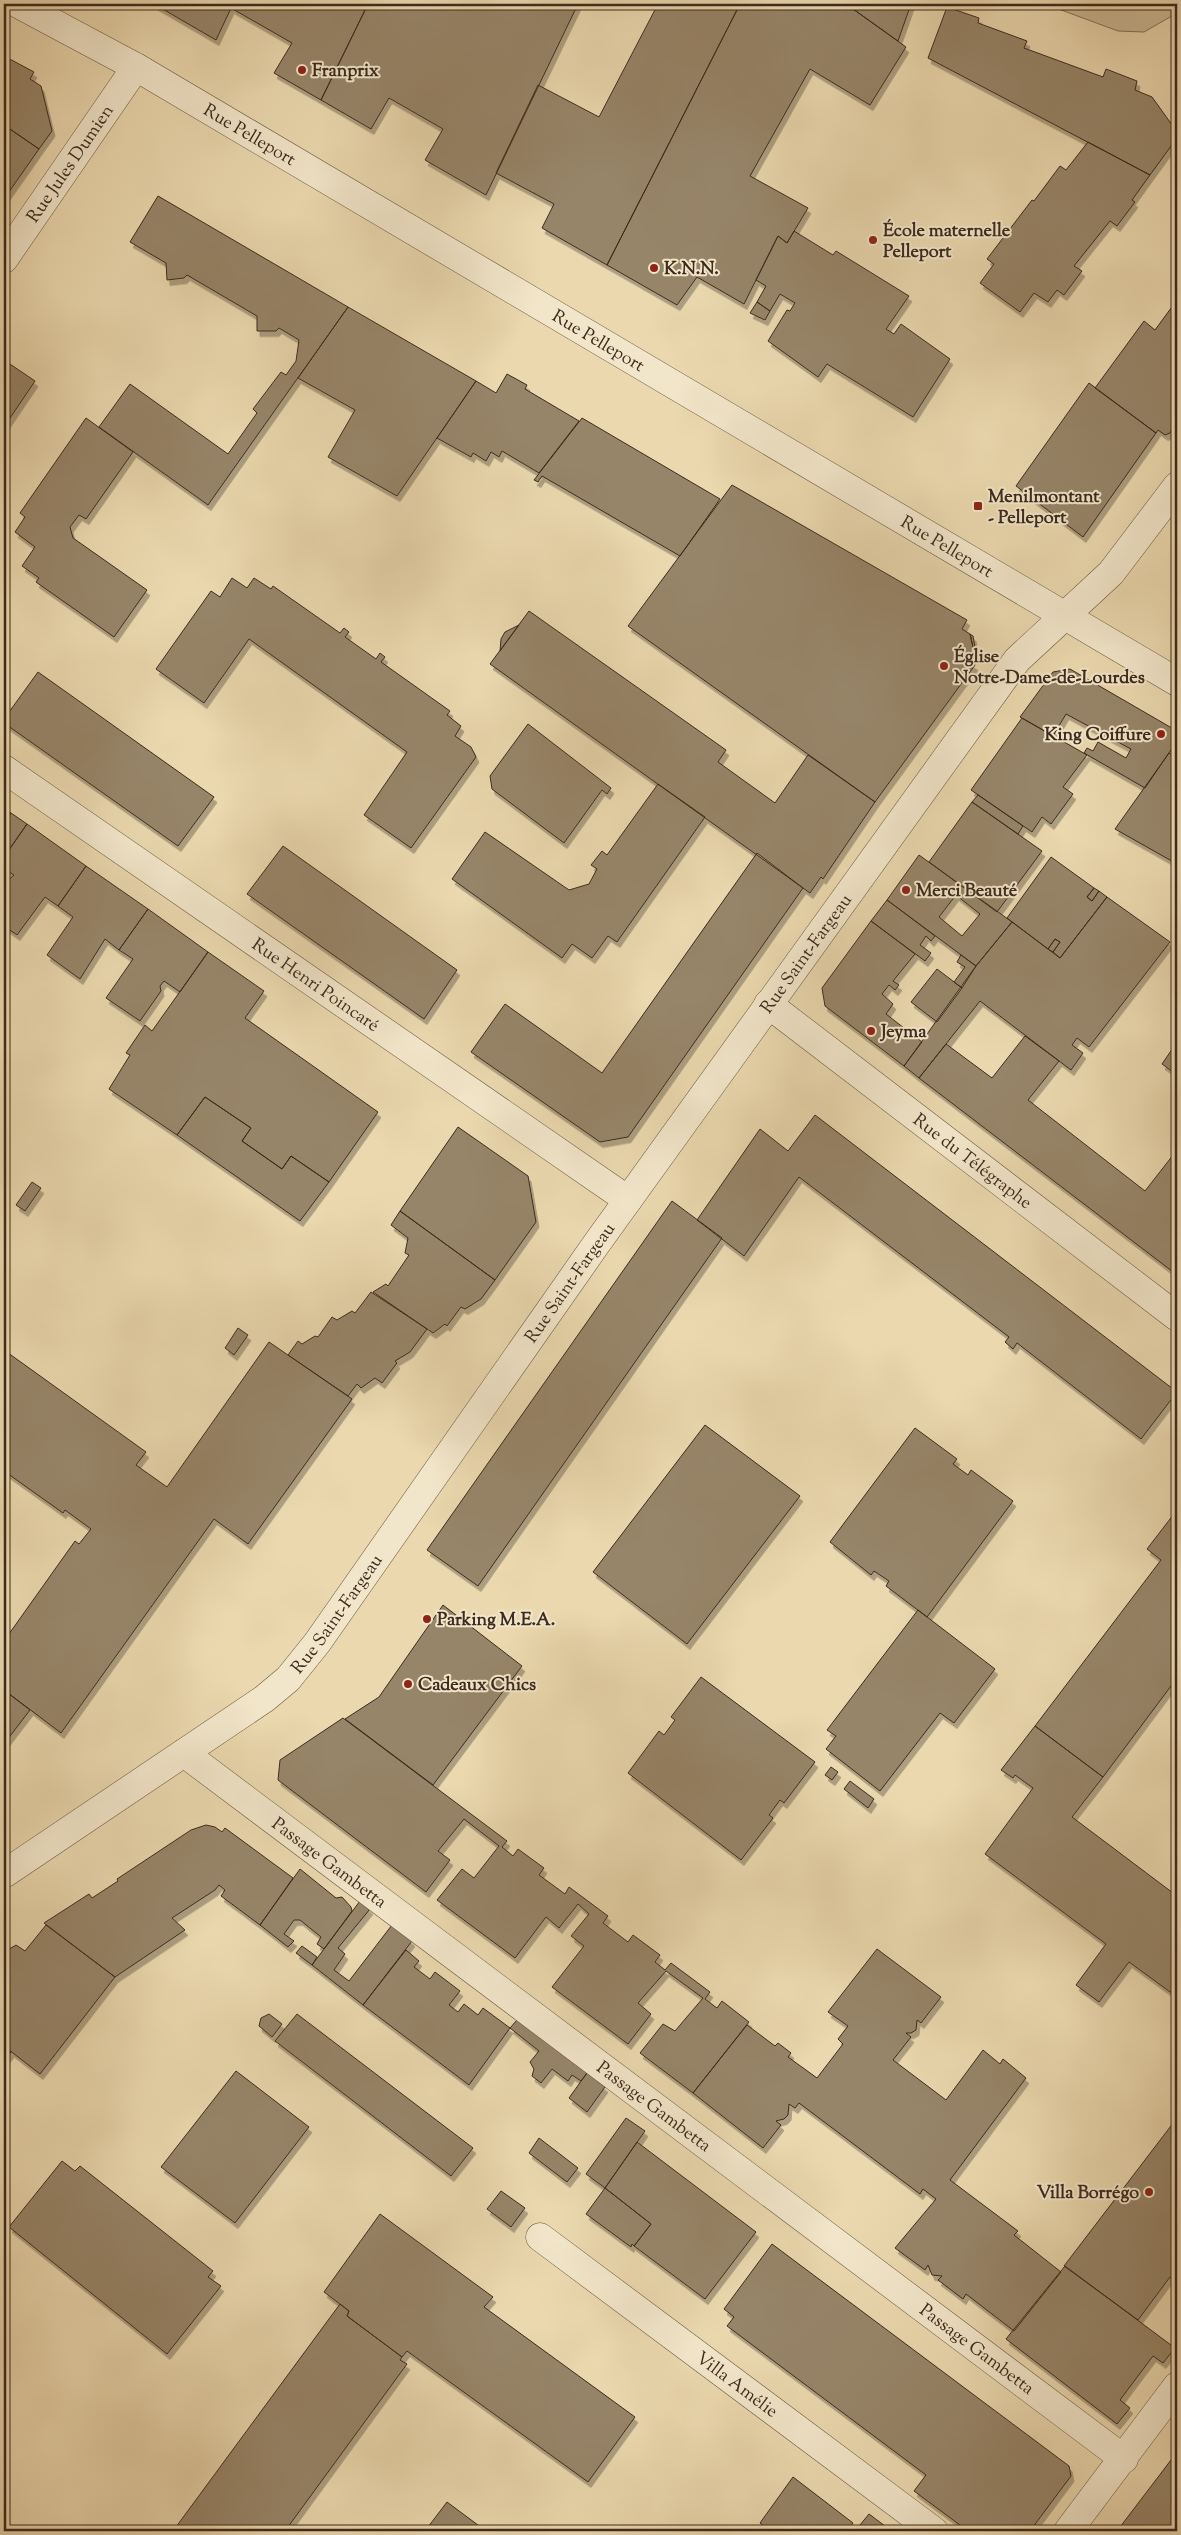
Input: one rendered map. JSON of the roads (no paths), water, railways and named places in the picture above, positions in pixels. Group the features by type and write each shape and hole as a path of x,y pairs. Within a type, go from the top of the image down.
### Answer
{"street":[{"name":"Rue Pelleport","path":"18,4 136,67 1177,682"},
{"name":"Rue Jules Dumien","path":"4,259 136,67"},
{"name":"Rue Saint-Fargeau","path":"4,1874 264,1699 294,1671 317,1643 768,1004 815,942 1017,660 1111,573 1177,486"},
{"name":"Rue Henri Poincaré","path":"4,769 628,1200"},
{"name":"Rue du Télégraphe","path":"768,1004 1177,1317"},
{"name":"Passage Gambetta","path":"184,1753 1124,2459"},
{"name":"Villa Amélie","path":"540,2237 934,2531"},
{"path":"1068,2531 1177,2386"}],"place":[{"name":"Franprix","path":"302,70"},
{"name":"École maternelle Pelleport","path":"873,240"},
{"name":"K.N.N.","path":"654,268"},
{"name":"Menilmontant - Pelleport","path":"978,506"},
{"name":"Église Notre-Dame-de-Lourdes","path":"944,666"},
{"name":"King Coiffure","path":"1161,734"},
{"name":"Merci Beauté","path":"906,890"},
{"name":"Jeyma","path":"871,1031"},
{"name":"Parking M.E.A.","path":"427,1619"},
{"name":"Cadeaux Chics","path":"408,1684"},
{"name":"Villa Borrégo","path":"1149,2192"}]}
